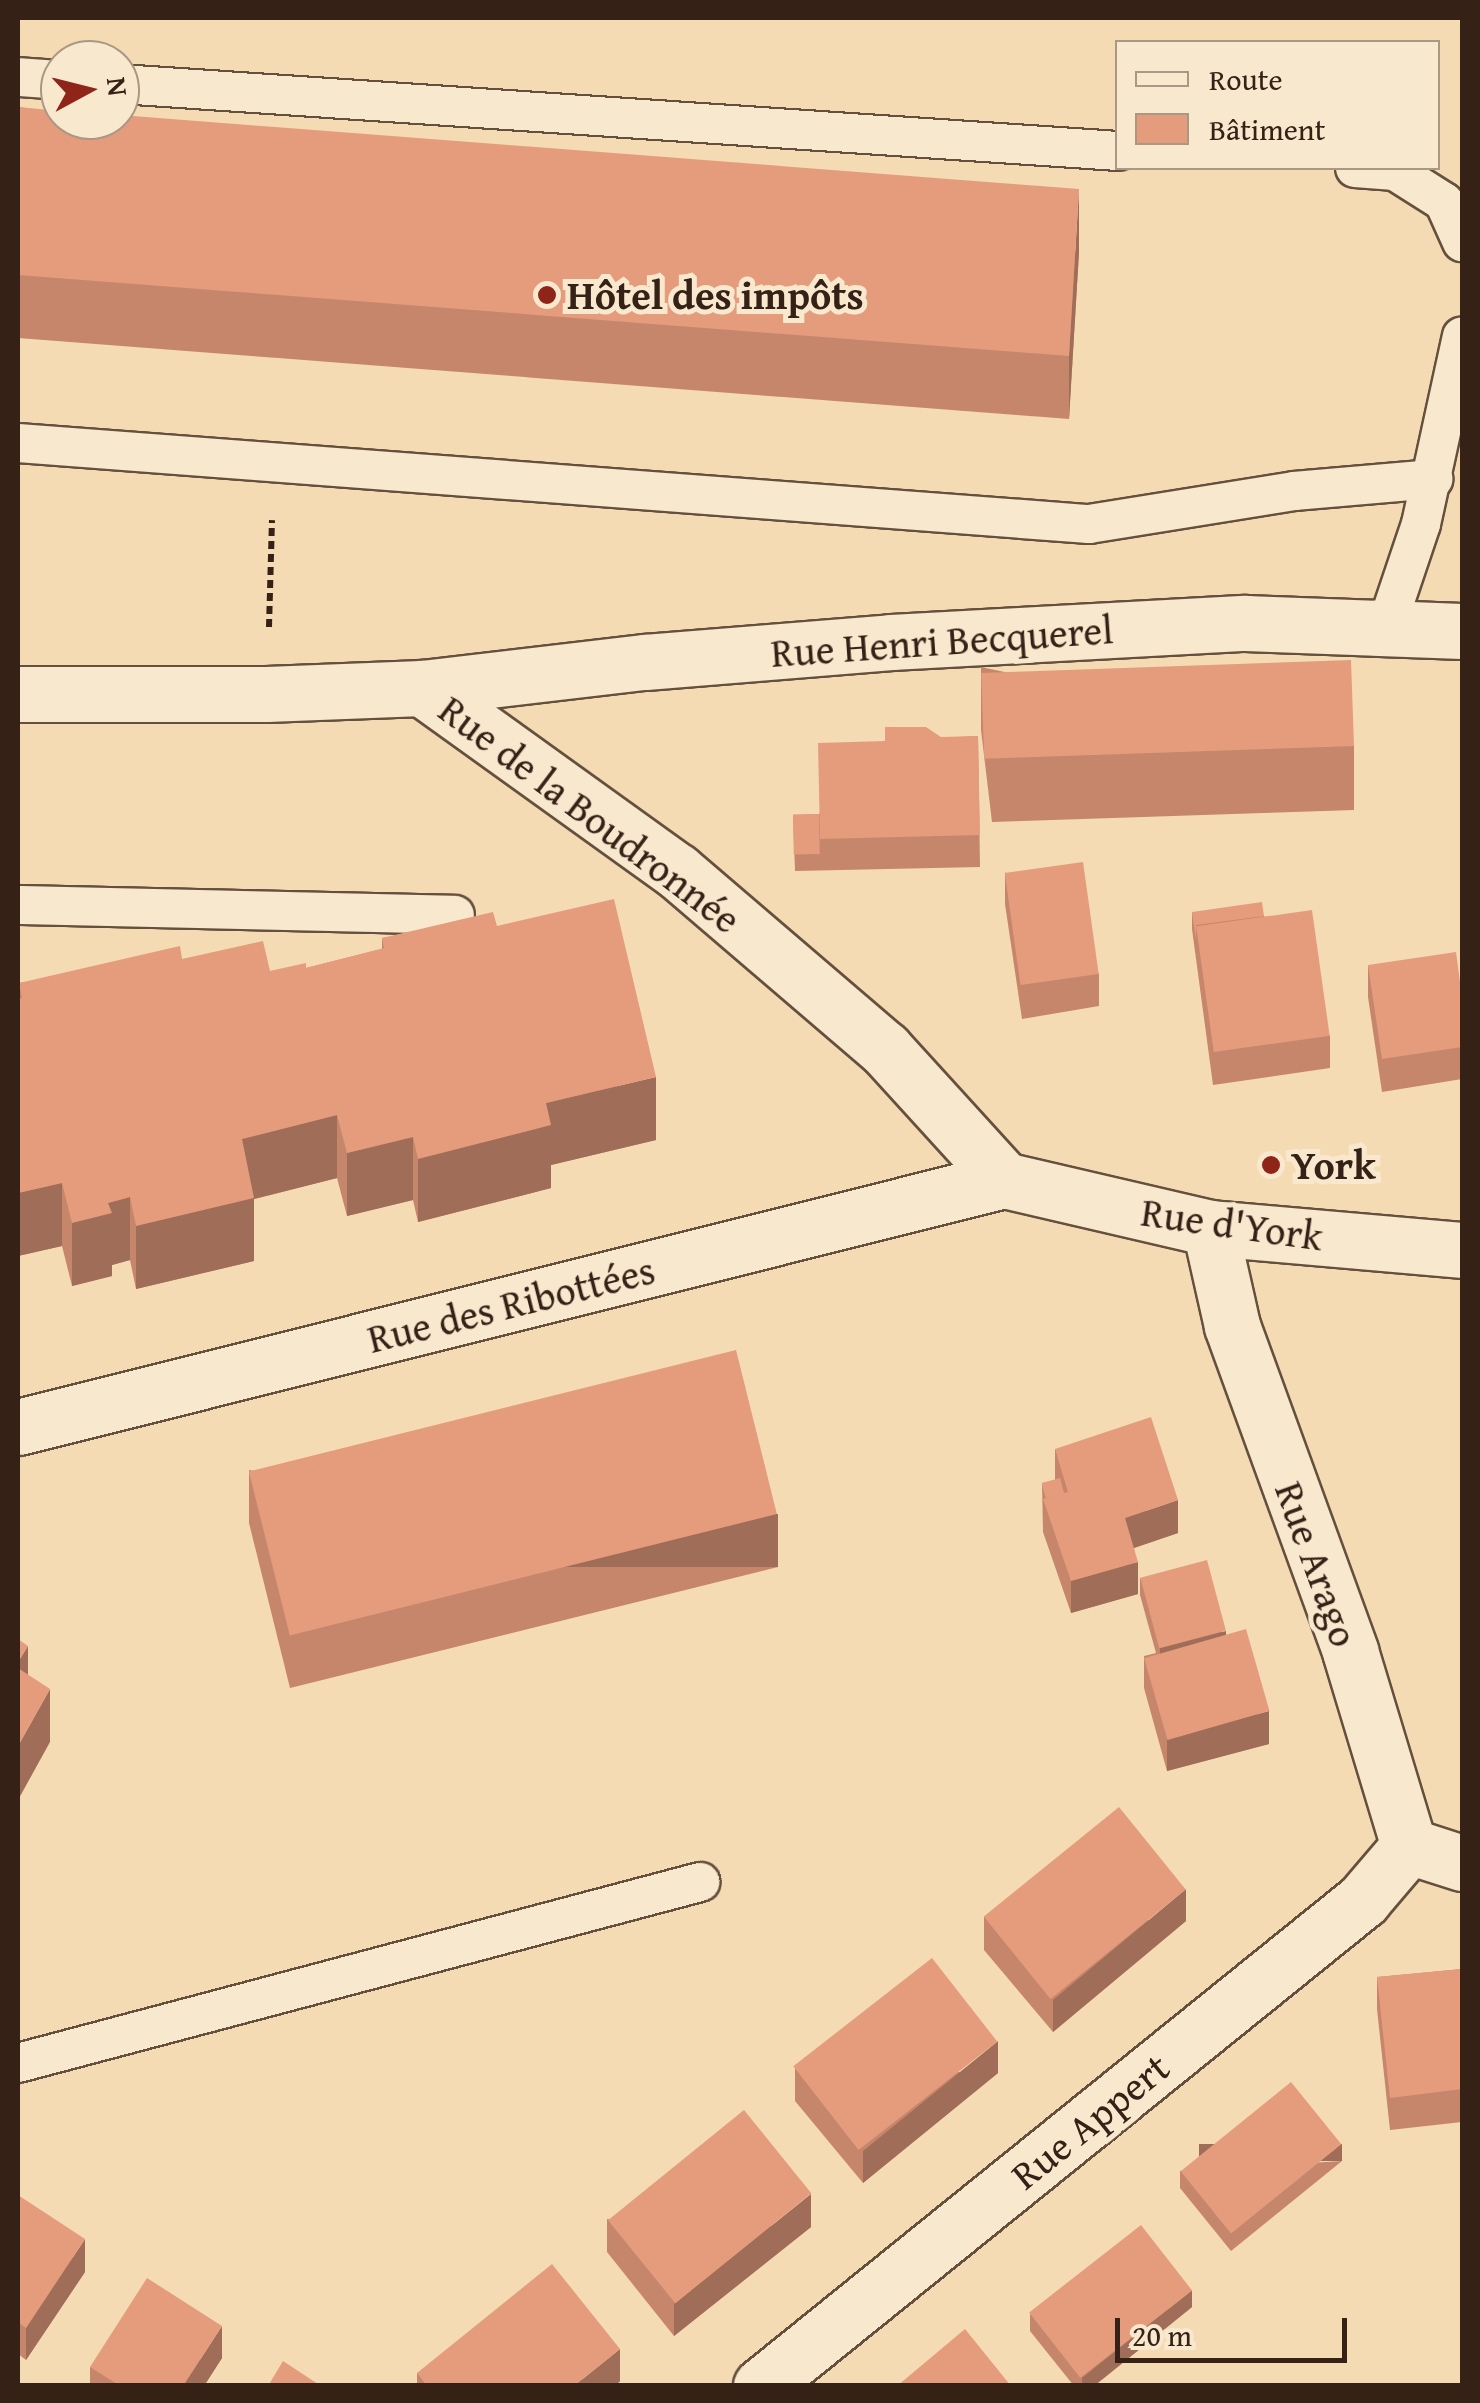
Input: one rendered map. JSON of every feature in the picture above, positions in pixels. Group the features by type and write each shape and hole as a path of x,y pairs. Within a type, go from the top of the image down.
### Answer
{"street":[{"name":"Rue Henri Becquerel","path":"422,688 645,662 891,642 1246,623 1462,631"},
{"name":"Rue de la Boudronnée","path":"18,694 266,694 422,688 677,872 886,1048 1004,1180"},
{"name":"Rue d'York","path":"1004,1180 1210,1228 1462,1250"},
{"name":"Rue des Ribottées","path":"18,1427 1004,1180"},
{"name":"Rue Arago","path":"1210,1228 1232,1326 1350,1651 1408,1846"},
{"path":"1408,1846 1462,1863"},
{"name":"Rue Appert","path":"761,2386 1364,1900 1408,1846"}],"lane":[{"path":"140,85 1115,151"},
{"path":"1382,170 1395,171 1444,202 1462,242"},
{"path":"1386,628 1432,479 1462,336"},
{"path":"18,443 1089,524 1294,491 1432,479"},
{"path":"18,905 455,914"},
{"path":"18,2064 700,1882"}],"path":[{"path":"266,694 274,464"}],"building":[{"name":"Hôtel des impôts","path":"18,107 40,109 40,140 140,140 140,117 1079,189 1069,356 18,275"},
{"path":"1351,660 1354,746 984,759 981,673"},
{"path":"885,727 926,727 941,737 978,736 980,835 820,839 818,743 885,741"},
{"path":"793,814 819,814 820,854 794,854"},
{"path":"1083,862 1099,974 1020,985 1005,873"},
{"path":"614,899 656,1077 546,1103 551,1125 418,1159 413,1137 347,1153 337,1115 242,1139 254,1198 136,1226 130,1197 108,1203 112,1213 72,1223 62,1183 18,1193 18,999 22,998 19,983 180,946 182,959 263,941 270,971 306,963 306,968 384,948 382,938 493,912 497,926"},
{"path":"1262,902 1264,916 1196,925 1196,940 1192,912"},
{"path":"1312,910 1330,1036 1214,1052 1196,926"},
{"path":"1456,952 1462,997 1462,1047 1382,1059 1368,965"},
{"path":"736,1350 777,1514 290,1635 249,1471"},
{"path":"1151,1417 1178,1500 1125,1518 1138,1562 1071,1581 1043,1499 1068,1492 1055,1449"},
{"path":"1060,1478 1064,1493 1046,1498 1042,1483"},
{"path":"1207,1560 1226,1631 1159,1648 1140,1578"},
{"path":"1246,1629 1269,1711 1168,1740 1144,1658"},
{"path":"18,1639 28,1646 18,1662"},
{"path":"18,1668 50,1689 18,1746"},
{"path":"1119,1807 1186,1889 1050,1999 984,1917"},
{"path":"932,1958 997,2042 859,2150 793,2066"},
{"path":"1462,1969 1462,2089 1390,2098 1377,1977"},
{"path":"1291,2082 1341,2144 1231,2234 1181,2171"},
{"path":"744,2110 811,2193 675,2303 608,2220"},
{"path":"18,2195 85,2239 26,2328 18,2322"},
{"path":"1141,2225 1192,2290 1080,2378 1029,2312"},
{"path":"552,2264 620,2349 574,2386 427,2386 417,2373"},
{"path":"147,2278 222,2326 183,2386 120,2386 90,2367"},
{"path":"965,2329 1011,2386 897,2386"},
{"path":"283,2361 321,2386 268,2386"}],"place":[{"name":"Hôtel des impôts","path":"547,295"},
{"name":"York","path":"1271,1165"}]}
